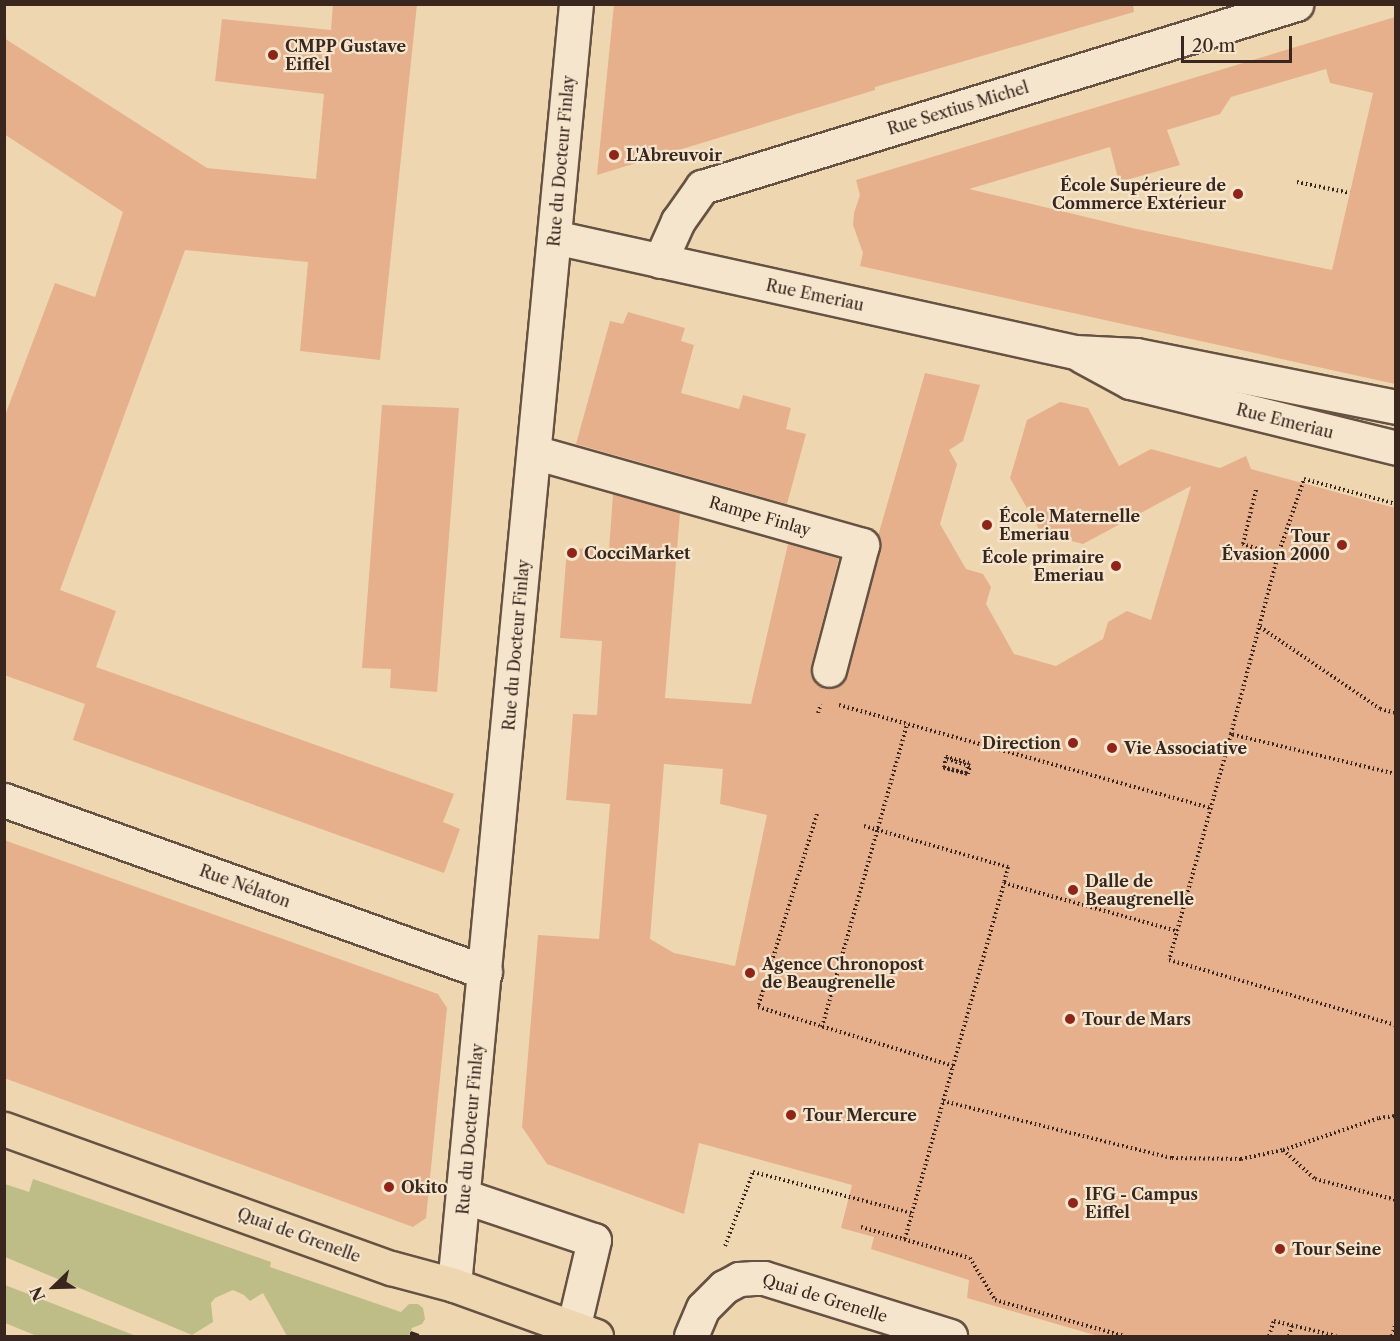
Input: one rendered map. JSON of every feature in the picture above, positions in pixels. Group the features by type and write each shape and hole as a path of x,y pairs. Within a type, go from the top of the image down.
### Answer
{"main road":[{"name":"Quai de Grenelle","path":"4,1129 391,1268 454,1285 584,1333"}],"street":[{"name":"Rue du Docteur Finlay","path":"454,1285 576,4"},
{"name":"Rue Sextius Michel","path":"660,261 678,221 702,188 1296,4"},
{"name":"Rue Emeriau","path":"554,237 1075,352 1136,355 1395,407"},
{"name":"Rue Emeriau","path":"1075,352 1130,382 1395,448"},
{"name":"Rampe Finlay","path":"534,452 862,545 829,670"},
{"name":"Rue Nélaton","path":"4,800 485,972"},
{"path":"463,1196 594,1240 584,1333"},
{"name":"Quai de Grenelle","path":"691,1336 703,1308 724,1287 739,1279 764,1278 950,1336"}],"path":[{"path":"1297,182 1350,193"},
{"path":"1395,504 1304,479 1278,555 1170,960 1395,1025"},
{"path":"1256,490 1243,544 1278,555"},
{"path":"1260,627 1380,709 1395,713"},
{"path":"829,670 822,700 1211,808"},
{"path":"822,1027 907,724"},
{"path":"1231,734 1395,774"},
{"path":"943,767 954,770 966,773 969,763 946,757 944,768 968,774 970,766 958,763 947,759"},
{"path":"817,814 758,1008 953,1066"},
{"path":"864,826 1008,867 905,1239"},
{"path":"1004,883 1177,931"},
{"path":"943,1101 1172,1158 1241,1159 1283,1150 1378,1118 1395,1116"},
{"path":"1283,1150 1315,1179 1395,1200"},
{"path":"724,1249 753,1172 912,1213"},
{"path":"861,1227 970,1258 995,1300 1124,1336"},
{"path":"1269,1336 1274,1321 1336,1336"},
{"path":"1392,1336 1395,1322"},
{"path":"1289,1336 1292,1325"}],"shaded area":[{"path":"33,1179 271,1262 270,1267 401,1312 409,1304 418,1304 423,1308 425,1319 422,1324 412,1328 409,1336 287,1336 263,1293 250,1301 233,1290 215,1298 211,1303 213,1322 192,1335 5,1257 5,1184 29,1192"},
{"path":"4,1285 136,1336 37,1336 5,1323"}],"building":[{"path":"333,4 417,4 380,360 300,351 308,262 185,250 60,590 116,611 96,667 454,794 443,822 460,829 444,873 73,740 85,704 4,675 4,418 55,283 95,297 123,212 4,134 4,38 207,168 316,179 324,94 215,81 222,19 331,30"},
{"path":"614,4 1133,4 1134,12 875,87 875,90 597,175"},
{"path":"1395,17 1395,384 860,266 863,253 853,225 860,195 856,180","holes":["1326,69 1330,83 1373,93 1332,270 1132,228 969,189 1110,147 1119,182 1180,165 1167,130 1220,114 1231,97"]},
{"path":"628,312 685,328 681,341 694,345 681,393 739,409 743,395 791,408 786,429 806,434 787,504 576,444 610,321 623,324"},
{"name":"Dalle de Beaugrenelle","path":"925,373 980,385 963,441 949,450 957,464 940,524 966,569 983,574 991,587 986,604 1014,654 1056,666 1103,639 1108,622 1127,611 1151,620 1191,486 1083,544 1041,533 1010,478 1027,420 1060,402 1088,408 1119,466 1151,449 1220,468 1246,456 1251,469 1395,508 1395,1336 1098,1336 967,1298 969,1280 871,1249 874,1237 841,1228 852,1185 699,1143 684,1214 547,1164 522,1127 538,935 599,939 610,804 566,800 573,714 597,715 602,641 560,638 567,548 609,550 613,494 680,513 665,698 751,704 788,544 839,558 811,666 811,675 816,684 825,688 834,688 843,683 847,675 880,550 878,536","holes":["664,764 723,769 720,804 767,815 735,966 674,953 650,939"]},
{"path":"382,405 459,408 437,692 390,688 391,669 362,668"},
{"path":"4,840 438,994 447,1008 426,1218 413,1227 4,1078"}],"railway":[{"path":"410,1333 419,1336"}],"place":[{"name":"CMPP Gustave Eiffel","path":"273,55"},
{"name":"L'Abreuvoir","path":"614,155"},
{"name":"École Supérieure de Commerce Extérieur","path":"1238,194"},
{"name":"École Maternelle Emeriau","path":"987,525"},
{"name":"Tour Évasion 2000","path":"1342,545"},
{"name":"CocciMarket","path":"572,553"},
{"name":"École primaire Emeriau","path":"1116,566"},
{"name":"Direction","path":"1073,743"},
{"name":"Vie Associative","path":"1112,748"},
{"name":"Dalle de Beaugrenelle","path":"1073,890"},
{"name":"Agence Chronopost de Beaugrenelle","path":"750,973"},
{"name":"Tour de Mars","path":"1070,1019"},
{"name":"Tour Mercure","path":"791,1115"},
{"name":"Okito","path":"389,1187"},
{"name":"IFG - Campus Eiffel","path":"1073,1203"},
{"name":"Tour Seine","path":"1280,1249"}]}
